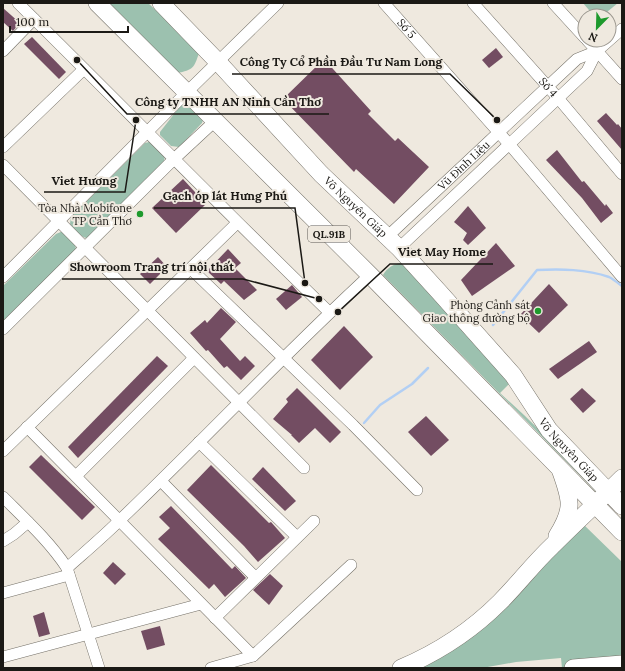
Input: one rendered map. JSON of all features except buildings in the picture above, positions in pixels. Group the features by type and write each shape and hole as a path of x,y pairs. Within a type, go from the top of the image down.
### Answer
{"highway":[{"name":"Võ Nguyên Giáp","path":"97,3 559,466"},
{"name":"Võ Nguyên Giáp","path":"161,3 218,62 320,174 393,242 440,292 513,375 549,430 622,506"},
{"path":"551,547 566,522 569,511 570,500 559,466"},
{"name":"QL.91B","path":"559,466 622,532"},
{"path":"401,668 448,645 472,628 500,602 551,547 622,478"},
{"path":"573,668 622,664"}],"street":[{"path":"18,3 237,223 329,312"},
{"path":"3,277 278,3"},
{"name":"Số 5","path":"384,3 499,132 622,277"},
{"name":"Số 4","path":"473,3 548,86 622,174"},
{"path":"553,3 577,29"},
{"path":"3,51 34,19"},
{"name":"Vũ Đình Liệu","path":"393,242 499,132 577,59 597,51 622,29"},
{"path":"594,48 622,79"},
{"name":"Vũ Đình Liệu","path":"393,242 509,144 587,71 597,51"},
{"path":"3,147 84,69"},
{"path":"3,329 174,159 215,121"},
{"path":"3,166 304,468"},
{"path":"3,451 237,223"},
{"path":"191,269 284,358 417,490"},
{"path":"3,593 68,572 329,312 370,275"},
{"path":"76,476 194,358"},
{"path":"27,427 253,656"},
{"path":"199,442 297,538"},
{"path":"161,481 255,578"},
{"path":"3,497 61,559 68,572 99,668"},
{"path":"215,618 314,521"},
{"path":"3,541 28,522"},
{"path":"211,668 253,656 351,565"},
{"path":"3,658 201,604"}],"green space":[{"path":"104,3 148,3 199,53 192,68 177,73"},
{"path":"583,3 618,3 612,8 587,8"},
{"path":"185,103 189,104 203,120 202,123 179,147 171,146 160,135 160,132 181,105"},
{"path":"149,142 165,155 164,162 89,238 83,237 70,224 71,217 145,143"},
{"path":"63,231 75,245 76,249 3,324 3,286 56,234"},
{"path":"401,263 404,264 511,382 500,393 599,489 598,494 383,275 390,267"},
{"path":"583,524 622,562 622,668 562,668 561,658 516,662 482,668 413,668"}],"waterway":[{"path":"493,325 537,270 591,272 609,277 622,286"},
{"path":"364,423 380,405 412,384 428,368"}],"place":[{"name":"Công ty TNHH AN Ninh Cần Thơ","path":"77,60"},
{"name":"Viet Hương","path":"136,120"},
{"name":"Công Ty Cổ Phần Đầu Tư Nam Long","path":"497,120"},
{"name":"Tòa Nhà Mobifone TP Cần Thơ","path":"140,214"},
{"name":"Gạch óp lát Hưng Phú","path":"305,283"},
{"name":"Showroom Trang trí nội thất","path":"319,299"},
{"name":"Phòng Cảnh sát Giao thông đường bộ","path":"538,311"},
{"name":"Viet May Home","path":"338,312"}]}
